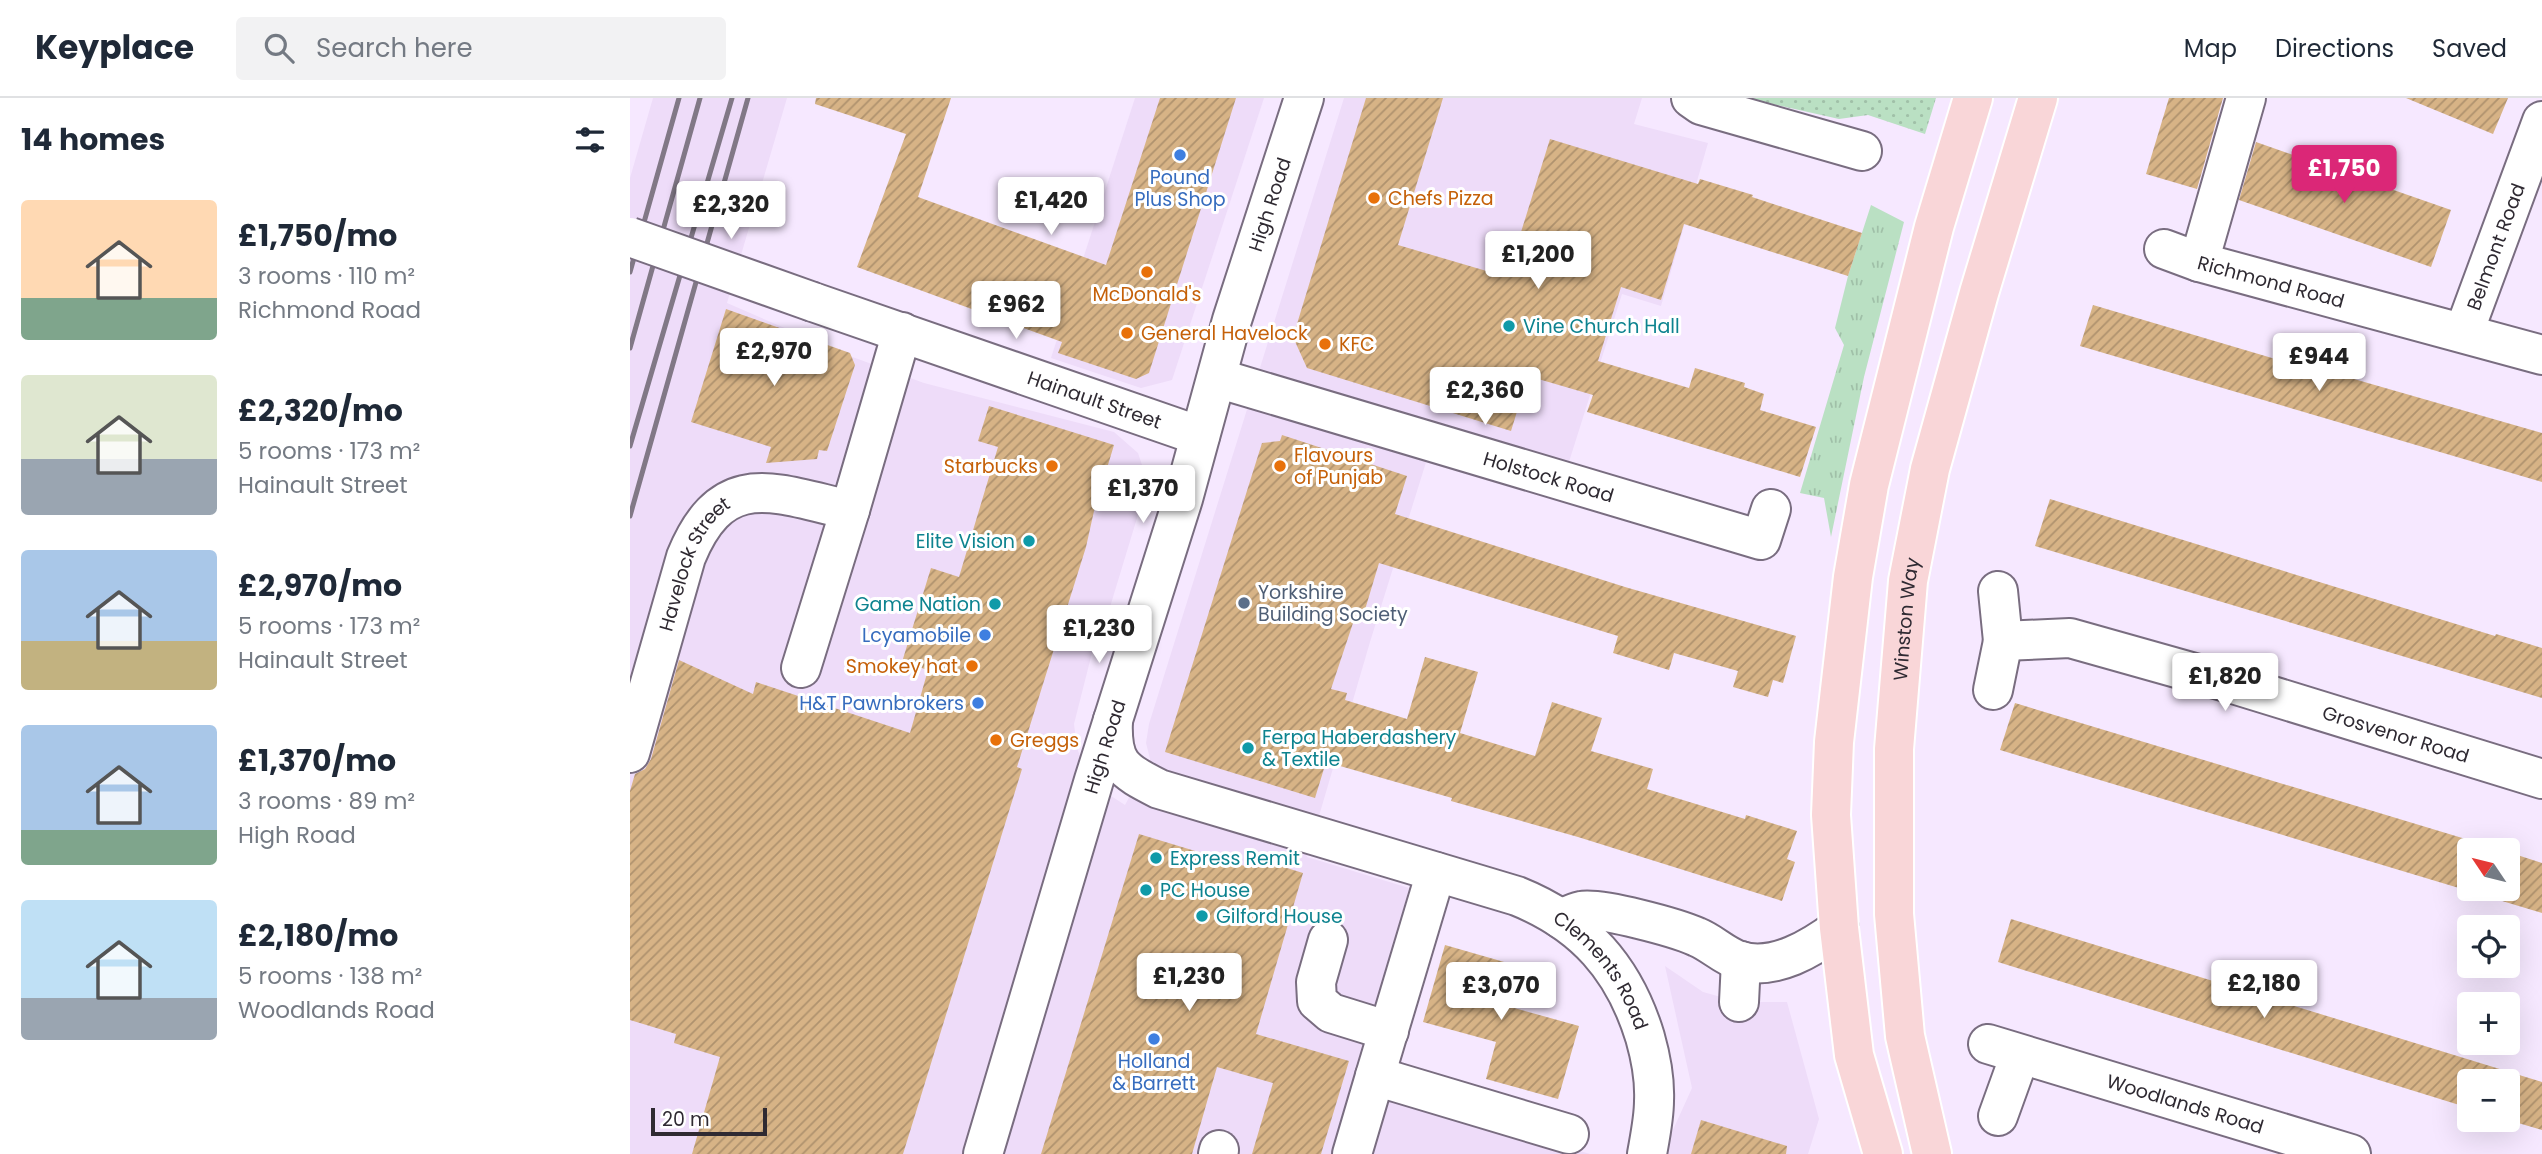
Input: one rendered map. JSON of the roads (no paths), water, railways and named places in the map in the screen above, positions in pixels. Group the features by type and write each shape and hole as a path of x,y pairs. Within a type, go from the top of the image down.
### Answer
{"main road":[{"path":"1883,1154 1854,1055 1839,928 1830,815 1834,742 1853,577 1869,485 1936,218 1973,98"},
{"name":"Winston Way","path":"1932,1154 1905,1036 1894,914 1894,749 1908,581 1930,469 1979,293 2038,98"}],"street":[{"name":"High Road","path":"983,1154 1200,436 1232,320 1304,98"},
{"path":"1691,98 1701,105 1862,151"},
{"path":"2199,262 2246,98"},
{"name":"Belmont Road","path":"2463,332 2542,121"},
{"name":"Hainault Street","path":"630,237 1200,436"},
{"name":"Richmond Road","path":"2164,249 2199,262 2542,355"},
{"path":"801,668 902,332"},
{"name":"Holstock Road","path":"1217,378 1772,532"},
{"name":"Havelock Street","path":"630,753 686,556 696,532 716,509 740,494 769,491 850,510"},
{"path":"1993,690 2003,641 1998,591"},
{"name":"Grosvenor Road","path":"2003,641 2070,638 2243,687 2542,779"},
{"name":"Clements Road","path":"1113,718 1112,742 1117,760 1132,775 1159,789 1517,896 1561,919 1601,953 1613,968 1637,1013 1651,1059 1654,1100 1647,1154"},
{"path":"1352,1154 1436,872"},
{"path":"1561,919 1582,911 1606,911 1698,937 1741,961 1766,962 1794,957 1839,928"},
{"path":"1328,940 1316,982 1317,1001 1331,1013 1389,1031"},
{"path":"1739,1002 1741,961"},
{"name":"Woodlands Road","path":"1998,1116 2004,1049 2351,1154"},
{"path":"1375,1076 1569,1134"}],"railway":[{"path":"630,272 679,98"},
{"path":"630,348 700,98"},
{"path":"630,446 732,98"},
{"path":"630,516 748,98"}],"place":[{"name":"Pound Plus Shop","path":"1180,155"},
{"name":"Chefs Pizza","path":"1374,198"},
{"name":"McDonald's","path":"1147,272"},
{"name":"Vine Church Hall","path":"1509,326"},
{"name":"General Havelock","path":"1127,333"},
{"name":"KFC","path":"1325,344"},
{"name":"Starbucks","path":"1052,466"},
{"name":"Flavours of Punjab","path":"1280,466"},
{"name":"Elite Vision","path":"1029,541"},
{"name":"Yorkshire Building Society","path":"1244,603"},
{"name":"Game Nation","path":"995,604"},
{"name":"Lcyamobile","path":"985,635"},
{"name":"Smokey hat","path":"972,666"},
{"name":"H&T Pawnbrokers","path":"978,703"},
{"name":"Greggs","path":"996,740"},
{"name":"Ferpa Haberdashery & Textile","path":"1248,748"},
{"name":"Express Remit","path":"1156,858"},
{"name":"PC House","path":"1146,890"},
{"name":"Gilford House","path":"1202,916"},
{"name":"Holland & Barrett","path":"1154,1039"}]}
